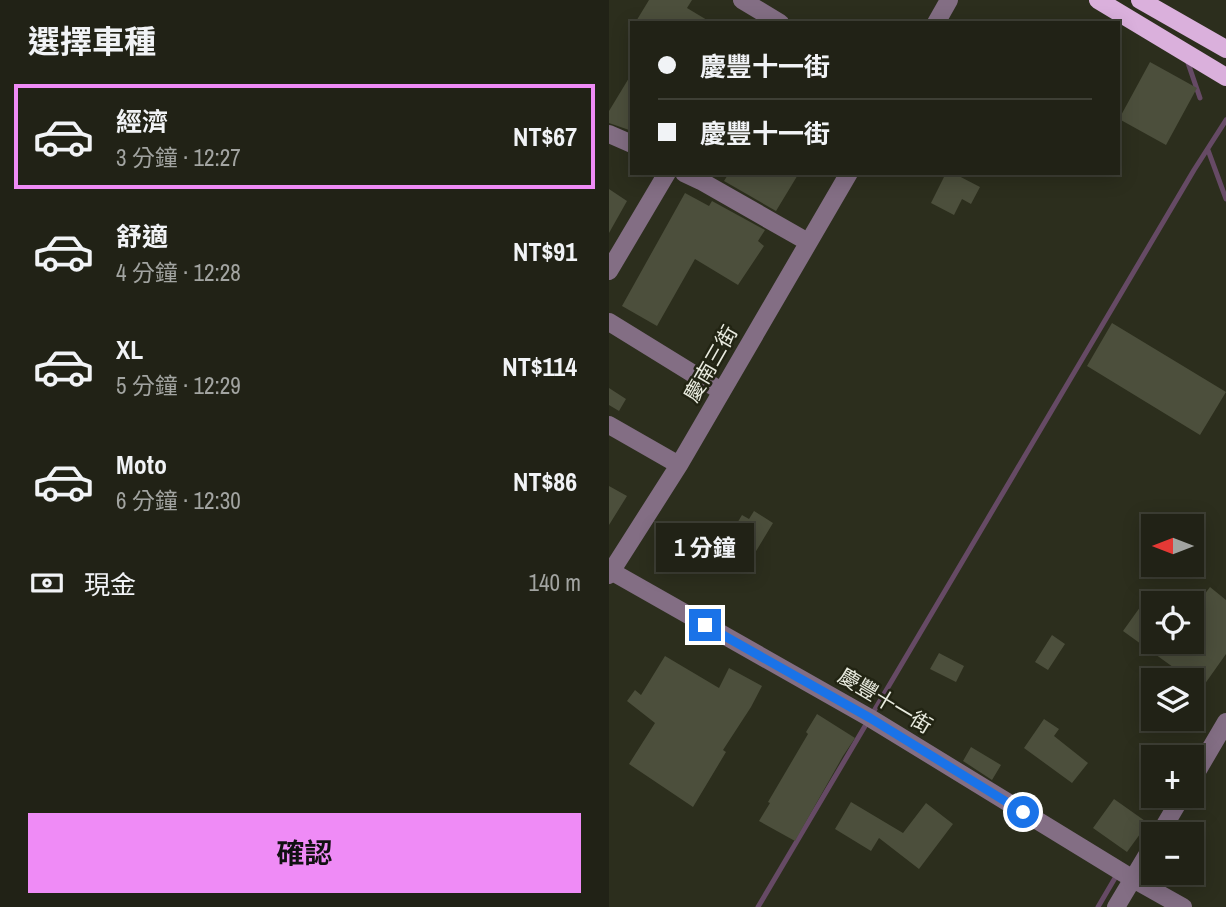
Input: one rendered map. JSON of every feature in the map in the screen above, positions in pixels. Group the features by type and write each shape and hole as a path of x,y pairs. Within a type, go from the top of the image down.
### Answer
{"main road":[{"path":"1098,0 1226,77"},
{"path":"1140,0 1226,49"}],"street":[{"path":"742,0 761,5 778,21"},
{"path":"937,21 949,0"},
{"path":"609,134 630,143"},
{"path":"609,271 666,175"},
{"name":"慶南三街","path":"610,572 679,466 848,175"},
{"path":"704,177 808,243"},
{"path":"609,322 721,391"},
{"path":"609,425 679,466"},
{"name":"慶豐十一街","path":"610,572 870,718 1183,907"},
{"path":"1204,760 1226,722"},
{"path":"1116,907 1141,865"}],"building":[{"path":"649,0 692,0 687,8 709,21 636,21"},
{"path":"1150,62 1197,88 1166,145 1120,117"},
{"path":"630,76 630,130 609,123 609,111"},
{"path":"728,175 798,175 776,211 724,181"},
{"path":"945,175 957,175 980,187 971,204 962,199 954,215 931,203"},
{"path":"609,189 627,201 609,233"},
{"path":"685,193 709,206 712,201 765,230 758,241 764,246 738,285 695,259 657,326 622,306"},
{"path":"1112,323 1226,392 1200,435 1087,366"},
{"path":"609,388 626,399 619,411 609,405"},
{"path":"609,486 627,496 609,525"},
{"path":"754,511 773,523 747,566 721,550 742,515 749,519"},
{"path":"1210,587 1226,600 1226,654 1204,685 1204,668 1174,668 1155,654 1204,654 1204,595"},
{"path":"1141,606 1141,644 1123,631"},
{"path":"1052,635 1065,644 1048,670 1035,662"},
{"path":"939,653 964,666 956,682 930,669"},
{"path":"665,656 719,688 729,668 762,686 723,750 726,752 693,807 629,764 655,723 627,701 635,690 641,695"},
{"path":"817,714 855,738 795,841 759,821"},
{"path":"1044,719 1059,729 1054,736 1088,763 1072,783 1024,748"},
{"path":"971,747 1001,765 992,780 963,761"},
{"path":"1114,799 1147,822 1141,822 1141,833 1127,852 1093,828"},
{"path":"851,802 903,833 926,803 953,824 919,869 879,838 871,851 835,829"}],"waterway":[{"path":"1188,63 1200,98"},
{"path":"758,907 1226,120"},
{"path":"1208,150 1226,199"},
{"path":"1098,907 1115,878"}],"route":[{"path":"705,625 870,718 1023,812"}]}
